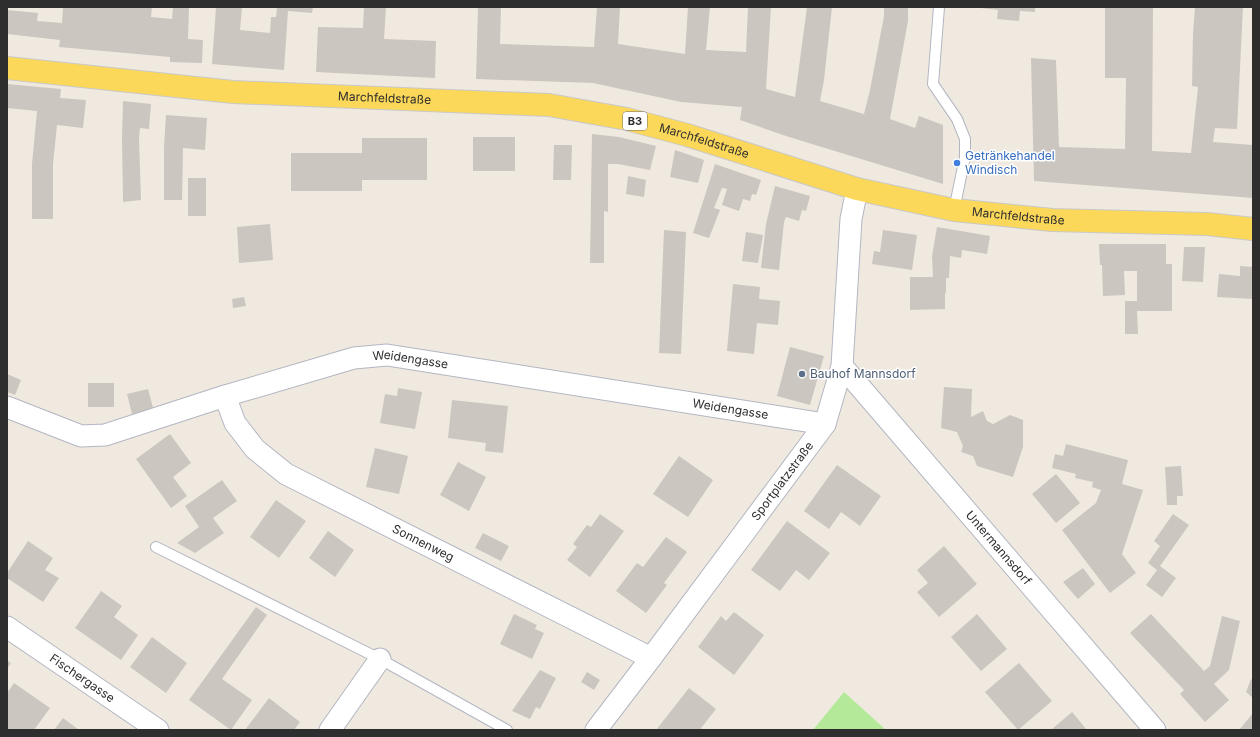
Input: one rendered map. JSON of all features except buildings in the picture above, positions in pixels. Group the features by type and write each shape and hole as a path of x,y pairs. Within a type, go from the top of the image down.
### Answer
{"main road":[{"name":"Marchfeldstraße","path":"7,68 233,92 549,105 627,119 687,135 858,189 954,210 1052,220 1207,224 1253,229"}],"street":[{"name":"Sportplatzstraße","path":"596,730 652,658 825,424 842,366 851,219 858,189"},
{"name":"Weidengasse","path":"7,407 81,436 105,435 225,396 354,358 387,355 825,424"},
{"name":"Untermannsdorf","path":"842,366 1155,730"},
{"name":"Sonnenweg","path":"225,396 235,423 255,449 286,474 652,658"},
{"name":"Fischergasse","path":"7,627 158,730"},
{"path":"330,730 380,659"}],"lane":[{"path":"939,7 933,84 957,119 965,139 965,157 954,210"},
{"path":"156,547 380,659 507,730"}],"green space":[{"path":"844,692 886,730 813,730"}],"place":[{"name":"Getränkehandel Windisch","path":"957,163"},
{"name":"Bauhof Mannsdorf","path":"802,374"}]}
